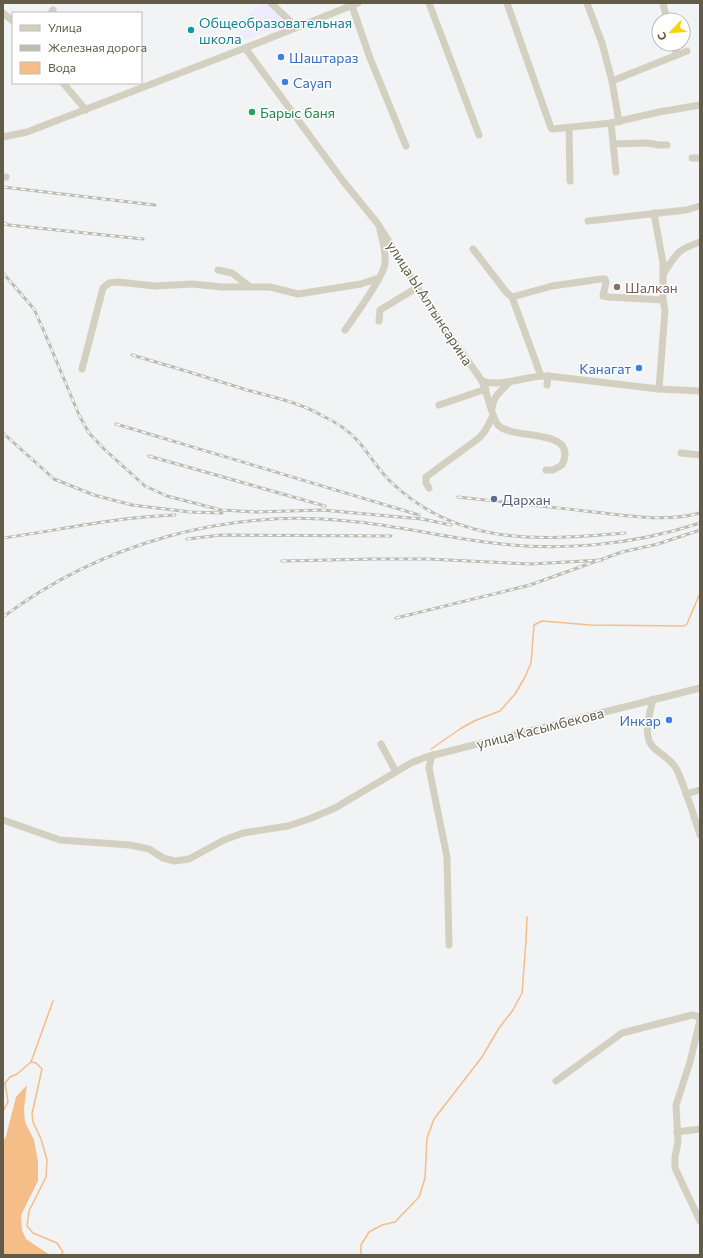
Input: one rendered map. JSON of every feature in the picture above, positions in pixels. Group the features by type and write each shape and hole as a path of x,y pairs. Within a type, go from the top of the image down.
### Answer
{"street":[{"path":"271,3 289,20 294,27"},
{"path":"429,3 479,135"},
{"path":"507,3 549,126 553,129 620,122 659,112 700,105"},
{"path":"587,3 602,43 612,81 620,122"},
{"path":"3,137 27,132 86,110 153,80 245,48 354,4 370,58 406,146"},
{"path":"3,13 12,20"},
{"name":"улица Ы.Алтынсарина","path":"245,48 343,181 378,224 418,287 482,382 486,389 492,413"},
{"path":"612,81 684,52"},
{"path":"63,86 86,110"},
{"path":"611,123 616,172"},
{"path":"569,128 570,181"},
{"path":"614,144 647,143 667,145"},
{"path":"692,158 700,158"},
{"path":"588,221 686,210 700,206"},
{"path":"654,213 664,273 663,300 665,310 659,389"},
{"path":"345,330 379,278 384,265 384,244 378,224"},
{"path":"664,273 681,250 700,242"},
{"path":"473,250 507,293 512,297 545,376 547,386"},
{"path":"218,270 232,273 249,286"},
{"path":"82,369 103,288 109,283 118,282 155,286 192,284 222,287 270,287 287,292 303,294 361,284 379,278"},
{"path":"512,297 552,286 605,279 606,282 603,296 663,300"},
{"path":"379,320 380,310 418,287"},
{"path":"482,382 494,384 545,376 659,389 700,391"},
{"path":"429,488 426,483 426,477 479,438 485,431 492,413 494,398 509,382"},
{"path":"439,405 486,389"},
{"path":"492,413 497,424 504,429 518,433 543,436 556,440 562,444 564,453 562,465 554,470 546,470"},
{"path":"681,453 700,455"},
{"name":"улица Касымбекова","path":"3,820 60,840 130,845 149,849 163,858 175,861 189,859 224,840 243,833 288,826 335,808 411,763 429,756 700,688"},
{"path":"653,699 647,725 649,739 653,748 669,759 676,769 700,835"},
{"path":"381,744 396,772"},
{"path":"429,756 429,768 447,857 449,945"},
{"path":"686,794 700,790"},
{"path":"556,1081 622,1033 692,1015 700,1018 697,1049 690,1062 676,1105 678,1142 675,1157 675,1168 700,1221"},
{"path":"677,1132 700,1129"}],"shaded area":[{"path":"260,3 268,3 289,22 245,40 235,24 249,16"}],"water":[{"path":"27,1085 24,1109 25,1122 34,1140 38,1162 38,1181 21,1215 22,1230 26,1239 50,1255 3,1255 3,1143 16,1097"}],"waterway":[{"path":"431,749 474,721 500,711 515,694 531,663 534,625 542,621 590,625 684,626 687,624 700,593"},
{"path":"361,1255 361,1245 369,1232 382,1225 395,1222 419,1197 425,1178 427,1138 434,1119 482,1057 499,1028 513,1010 522,993 527,917"},
{"path":"3,1111 8,1102 5,1083 10,1077 17,1074 31,1062 53,1001"},
{"path":"31,1062 36,1063 42,1069 32,1114 33,1122 41,1139 47,1160 46,1177 29,1211 27,1226 33,1233 57,1243 63,1252 61,1255"}],"railway":[{"path":"3,187 155,205"},
{"path":"3,223 9,225 143,239"},
{"path":"3,273 34,309 79,415 89,433 104,449 145,486 167,496 221,510 256,512 322,510 422,519 451,525"},
{"path":"132,355 285,400 326,417 341,426 354,437 392,483 418,504 445,519 473,529 502,535 562,537 625,533"},
{"path":"116,424 419,515"},
{"path":"3,433 54,479 94,495 132,505 190,512 222,513"},
{"path":"149,456 325,506"},
{"path":"458,497 657,518 686,516 700,513"},
{"path":"3,538 132,518 175,515"},
{"path":"3,617 41,591 81,569 123,551 166,537 211,526 257,520 302,518 382,525 451,537 512,545 566,546 620,542 674,531 700,523"},
{"path":"396,618 530,585 622,552 658,544 700,530"},
{"path":"187,539 221,535 391,536"},
{"path":"282,561 428,559 531,564 602,560"}],"place":[{"name":"Общеобразовательная школа","path":"191,30"},
{"name":"Шаштараз","path":"281,57"},
{"name":"Сауап","path":"285,82"},
{"name":"Барыс баня","path":"252,112"},
{"name":"Шалкан","path":"617,287"},
{"name":"Канагат","path":"639,368"},
{"name":"Дархан","path":"494,499"},
{"name":"Инкар","path":"669,720"}]}
